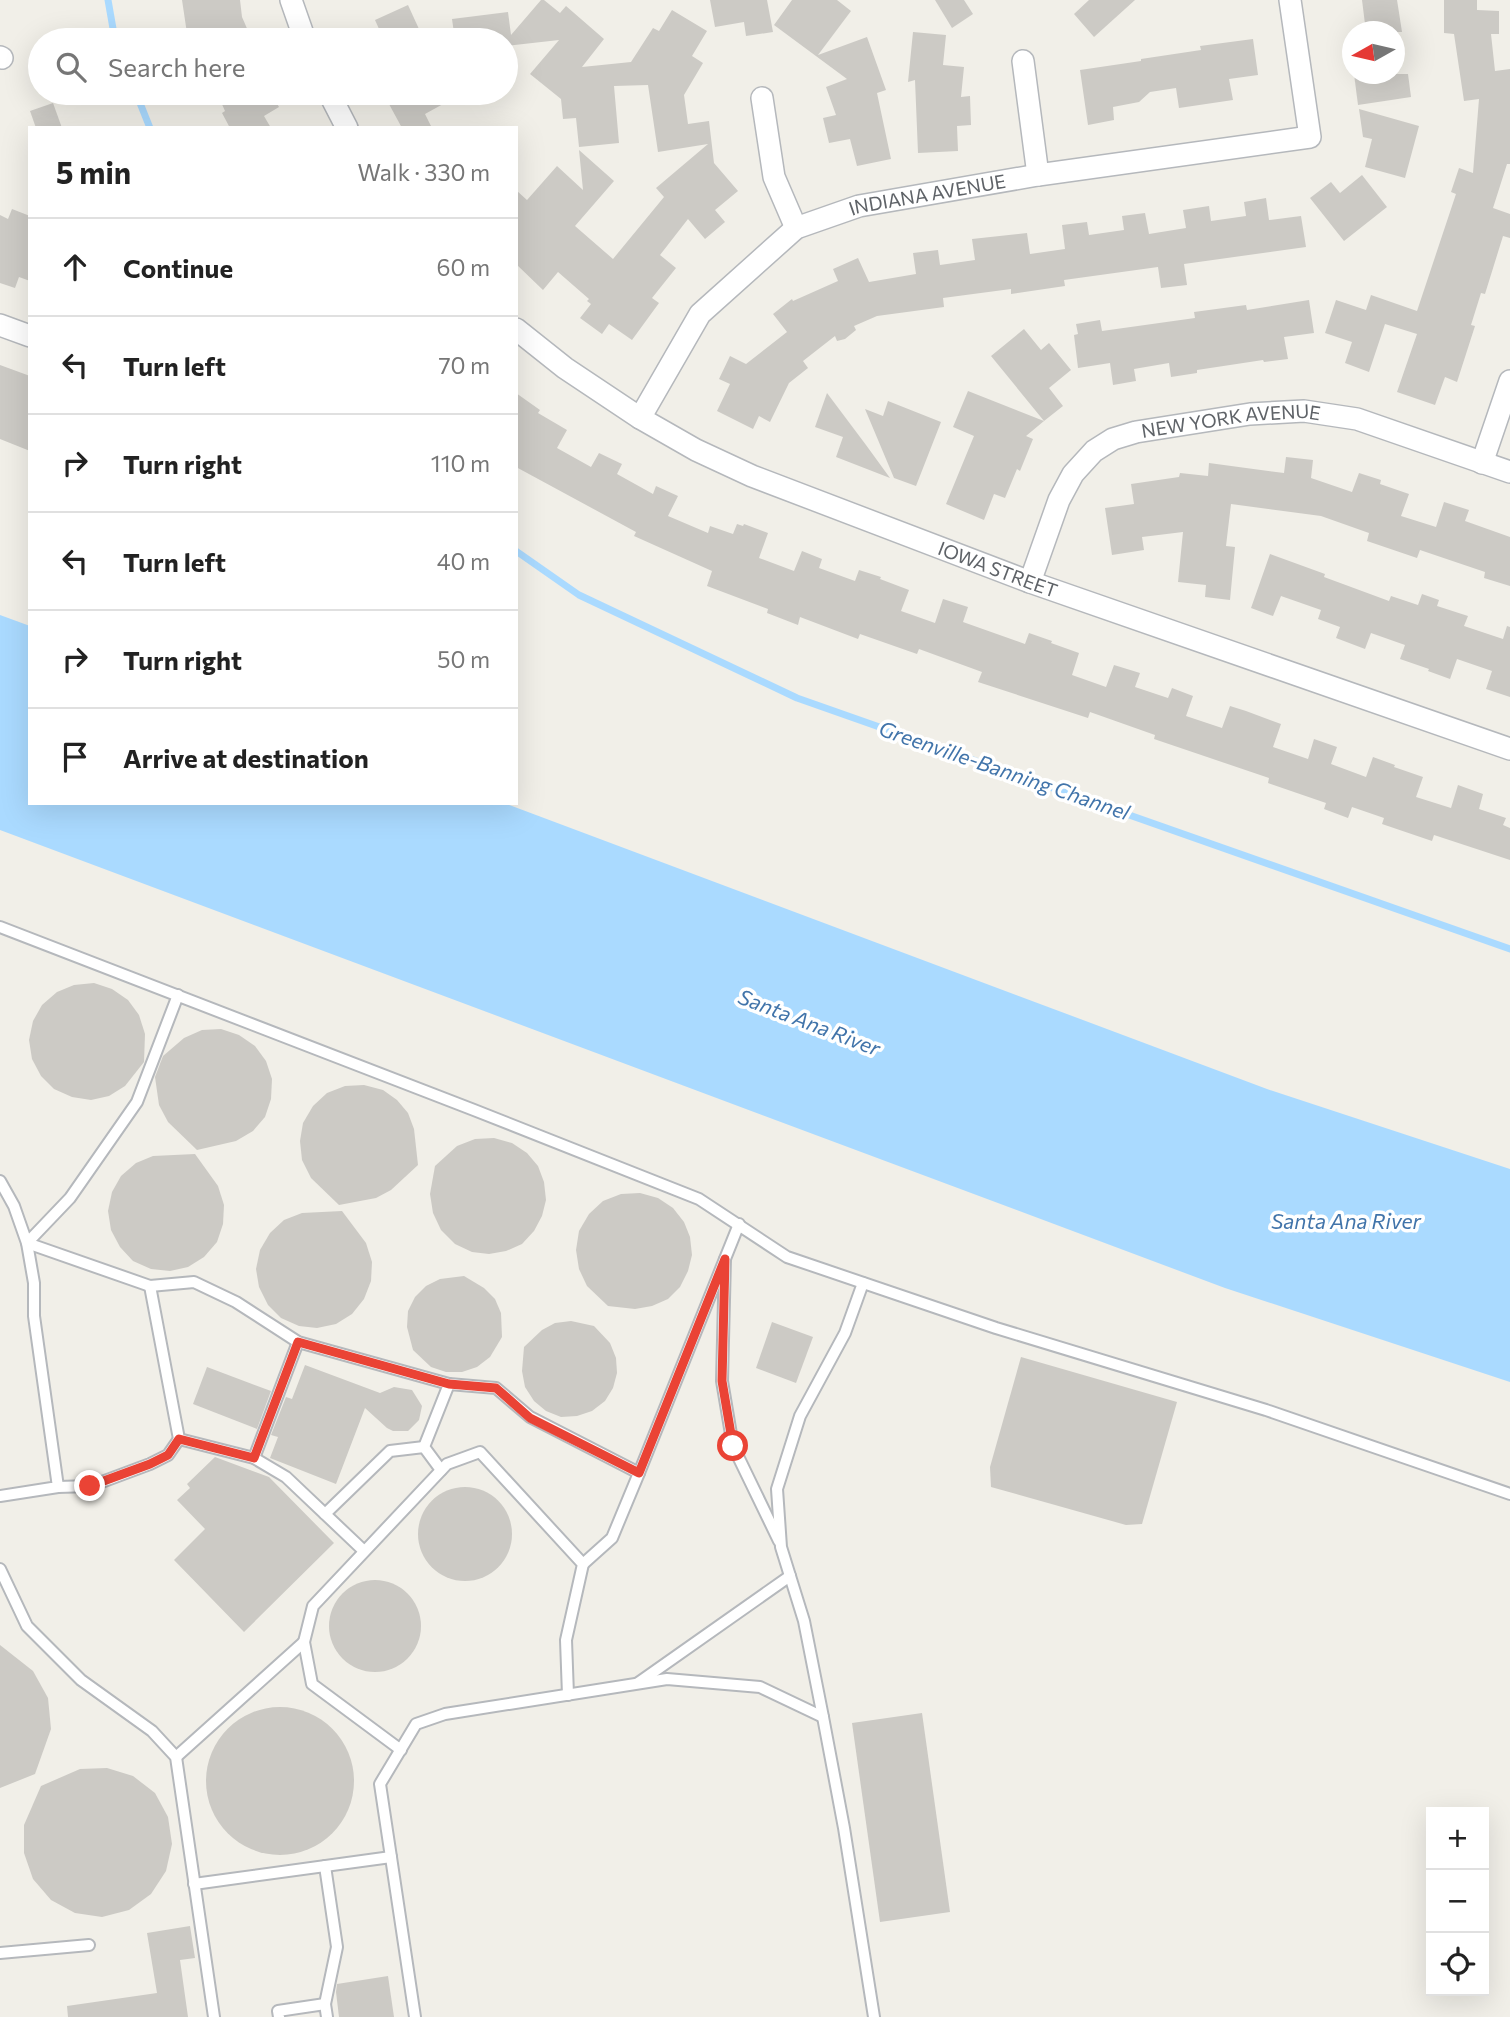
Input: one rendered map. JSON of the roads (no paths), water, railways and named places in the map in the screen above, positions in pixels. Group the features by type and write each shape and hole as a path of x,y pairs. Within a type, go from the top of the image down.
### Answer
{"street":[{"path":"291,0 301,28"},
{"name":"INDIANA AVENUE","path":"640,418 700,314 796,228 859,206 1038,175 1310,137 1290,0"},
{"path":"1023,61 1038,175"},
{"path":"762,98 774,177 796,228"},
{"path":"335,105 346,126"},
{"path":"0,325 28,335"},
{"name":"IOWA STREET","path":"518,331 565,368 640,418 696,450 752,476 1030,582 1510,749"},
{"path":"1482,463 1510,381"},
{"name":"NEW YORK AVENUE","path":"1030,582 1059,500 1073,474 1094,451 1113,439 1136,432 1250,414 1304,411 1357,419 1510,472"}],"lane":[{"path":"0,927 699,1199 788,1257 996,1328 1266,1409 1510,1494"},
{"path":"27,1243 70,1198 137,1102 178,995"},
{"path":"0,1181 14,1206 27,1243 34,1283 34,1316 58,1487"},
{"path":"568,1695 566,1640 583,1564 612,1538 739,1224"},
{"path":"27,1243 150,1286 194,1282 236,1302 298,1342 449,1384 496,1388 530,1418 639,1473"},
{"path":"725,1259 722,1381 733,1446 781,1547 804,1620 844,1828 874,2017"},
{"path":"781,1547 777,1489 800,1416 845,1333 863,1283"},
{"path":"0,1496 58,1487 90,1486 168,1455 179,1439 150,1286"},
{"path":"254,1458 298,1342"},
{"path":"424,1447 449,1384"},
{"path":"179,1439 254,1458 286,1477 364,1551"},
{"path":"424,1447 442,1470"},
{"path":"325,1514 390,1451 424,1447"},
{"path":"401,1750 312,1684 304,1642 313,1606 447,1464 480,1452 583,1564"},
{"path":"0,1569 27,1626 81,1680 152,1731 176,1757 214,2017"},
{"path":"636,1685 790,1576"},
{"path":"176,1757 304,1642"},
{"path":"415,2017 380,1784 416,1724 445,1714 667,1679 760,1687 823,1717"},
{"path":"194,1884 391,1857"},
{"path":"325,1866 337,1947 325,2004 327,2017"},
{"path":"0,1953 89,1945"},
{"path":"279,2017 278,2011 325,2004"}],"water":[{"name":"Santa Ana River","path":"0,615 28,625 28,805 509,805 1267,1089 1510,1169 1510,1382 1225,1288 0,830"}],"waterway":[{"name":"Greenville-Banning Channel","path":"108,0 113,28"},
{"name":"Greenville-Banning Channel","path":"141,105 149,126"},
{"name":"Greenville-Banning Channel","path":"518,552 579,595 797,698 1510,949"}]}
